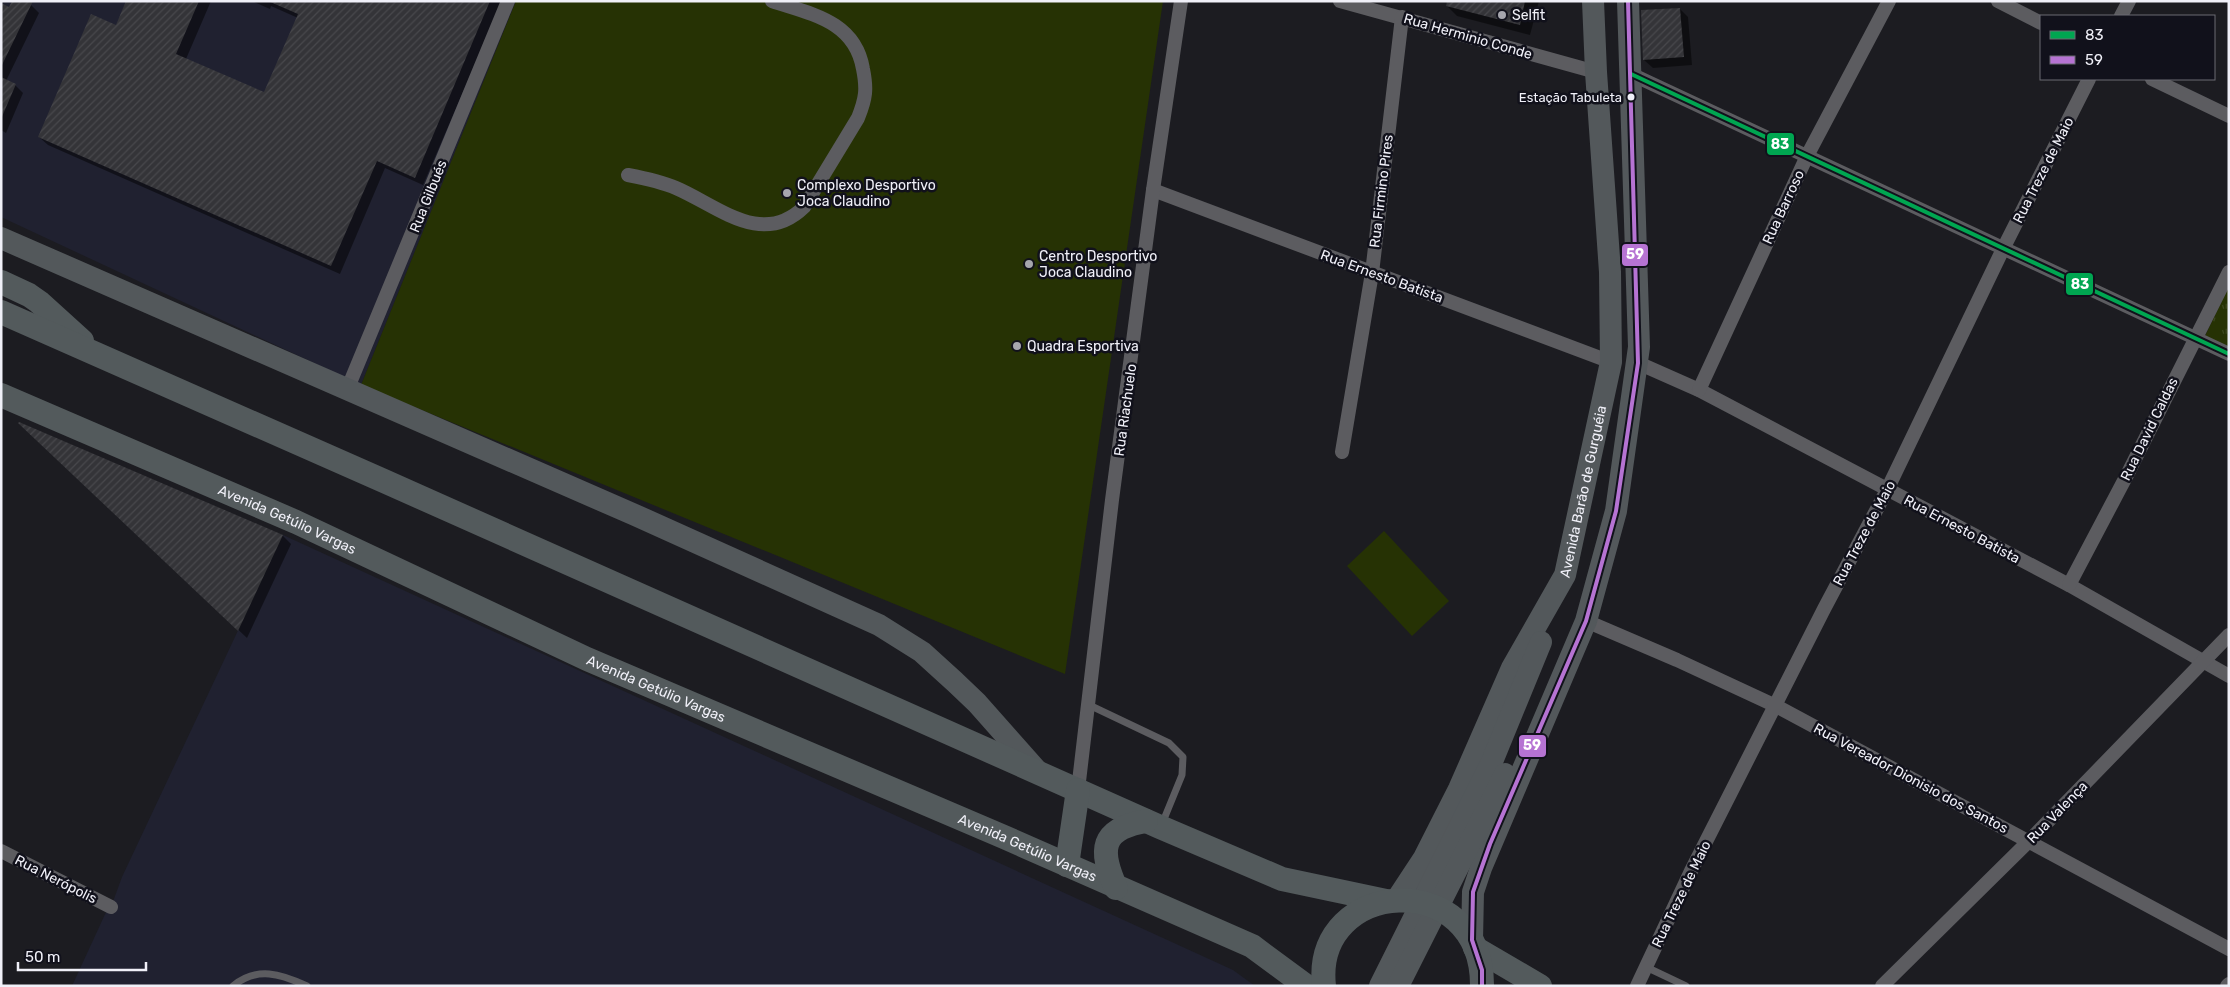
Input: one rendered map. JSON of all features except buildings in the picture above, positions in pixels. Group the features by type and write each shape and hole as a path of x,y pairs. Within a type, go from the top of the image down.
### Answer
{"highway":[{"path":"1,282 29,295 50,310 94,353"},
{"path":"1,312 1153,824 1282,879 1392,900 1412,900 1440,909 1464,927 1473,944 1482,978"},
{"name":"Avenida Getúlio Vargas","path":"1,395 296,522 587,659 1252,946 1306,986"},
{"path":"1067,865 1078,790"},
{"path":"1116,888 1106,863 1105,855 1109,841 1121,827 1153,824"},
{"path":"1324,986 1324,966 1332,941 1339,930 1358,912 1377,903 1392,900"},
{"path":"1473,944 1540,986"}],"main road":[{"name":"Avenida Barão de Gurguéia","path":"1392,900 1424,858 1459,789 1512,668 1565,575 1611,362 1610,272 1593,1"},
{"path":"1473,944 1474,892 1481,868 1586,621 1594,584 1616,511 1638,363 1632,74 1628,1"},
{"path":"1,238 635,515 879,625 922,652 955,682 977,703 1039,772"},
{"path":"1380,986 1490,764 1562,596 1565,575"},
{"path":"1398,986 1502,780 1576,608 1594,584"}],"street":[{"name":"Rua Gilbués","path":"347,390 508,1"},
{"path":"628,175 650,179 674,187 748,223 761,226 771,226 782,222 795,216 804,207 858,118 864,103 866,87 862,62 853,41 844,30 829,21 772,1"},
{"name":"Rua Riachuelo","path":"1078,790 1087,704 1152,190 1181,1"},
{"name":"Rua Herminio Conde","path":"1340,1 1596,72"},
{"name":"Rua Barroso","path":"1699,390 1807,156 1888,1"},
{"path":"1998,1 2040,22"},
{"path":"2122,15 2129,1"},
{"name":"Rua Firmino Pires","path":"1342,452 1372,273 1402,17"},
{"path":"1632,74 2229,354"},
{"name":"Rua Treze de Maio","path":"1637,986 1691,871 1824,609 1887,490 2003,249 2088,80"},
{"path":"2154,80 2229,116"},
{"name":"Rua Ernesto Batista","path":"1152,190 1611,362"},
{"name":"Rua David Caldas","path":"2068,585 2127,476 2229,272"},
{"name":"Rua Ernesto Batista","path":"1638,363 1699,390 2068,585 2229,676"},
{"name":"Rua Vereador Dionisio dos Santos","path":"1586,621 1678,660 1776,706 2229,949"},
{"name":"Rua Valença","path":"1882,986 2029,841 2229,635"},
{"name":"Rua Nerópolis","path":"1,851 111,907"}],"lane":[{"path":"1087,704 1169,743 1183,757 1182,774 1153,824"},
{"path":"1646,966 1686,986"},
{"path":"233,986 239,981 258,973 275,973 307,986"}],"shaded area":[{"path":"1,1 516,1 361,385 1,217"},
{"path":"283,535 1233,970 1255,986 72,986 107,910 111,907 122,877"}],"green space":[{"name":"Complexo Desportivo Joca Claudino","path":"516,1 1163,1 1065,674 361,385"},
{"path":"2229,286 2229,348 2204,338"},
{"path":"1384,531 1449,601 1412,636 1347,566"}],"transit line":[{"name":"59","path":"1482,986 1482,970 1472,940 1473,892 1490,844 1586,621 1616,511 1638,363 1628,1"},
{"name":"83","path":"1631,74 2229,354"}],"place":[{"name":"Selfit","path":"1502,15"},
{"name":"Estação Tabuleta","path":"1631,97"},
{"name":"Complexo Desportivo Joca Claudino","path":"787,193"},
{"name":"Centro Desportivo Joca Claudino","path":"1029,264"},
{"name":"Quadra Esportiva","path":"1017,346"}]}
